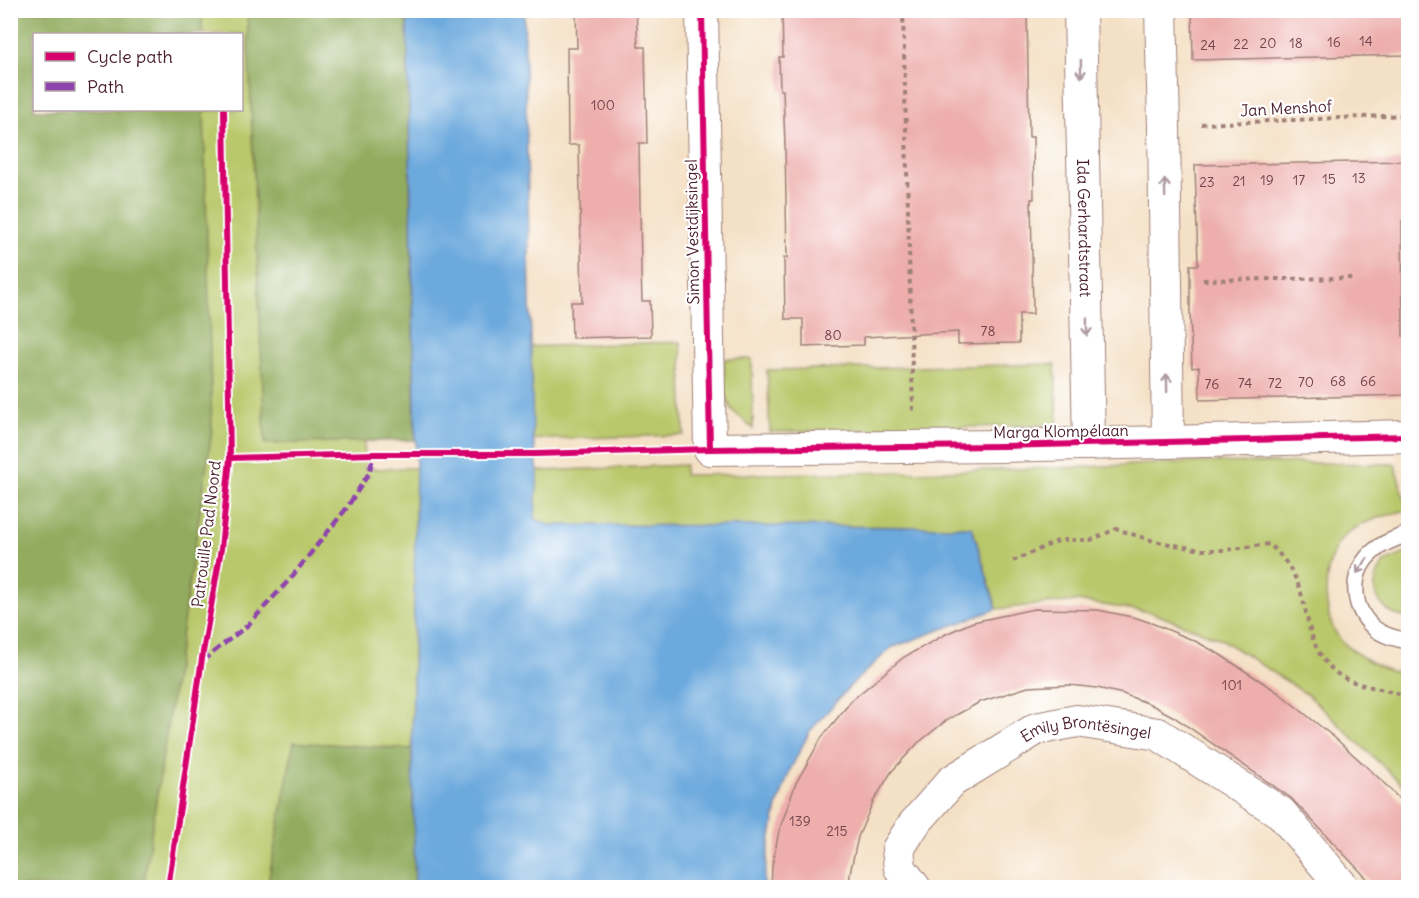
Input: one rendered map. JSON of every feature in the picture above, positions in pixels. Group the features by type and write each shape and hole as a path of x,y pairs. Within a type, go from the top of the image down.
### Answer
{"street":[{"name":"Simon Vestdijksingel","path":"702,10 710,449 714,450"},
{"name":"Ida Gerhardtstraat","path":"1080,10 1089,444"},
{"path":"1161,10 1168,441"},
{"name":"Marga Klompélaan","path":"714,450 914,448 1408,436"},
{"name":"Emily Brontësingel","path":"915,888 900,868 898,849 914,824 952,781 1036,729 1077,721 1158,734 1281,813 1344,888"}],"lane":[{"path":"1408,534 1393,539 1373,551 1356,574 1356,595 1361,612 1374,629 1396,639 1408,641"}],"path":[{"path":"903,10 914,448"},
{"path":"1166,280 1355,278"},
{"path":"1013,561 1060,540 1091,540 1116,530 1154,541 1202,550 1226,550 1269,544 1282,555 1297,580 1310,635 1322,656 1336,673 1408,698"}],"green space":[{"path":"10,11 348,11 365,469 416,468 412,749 376,747 381,887 11,887"},
{"path":"10,11 202,11 202,33 33,33 33,111 204,111 212,432 143,887 11,887"},
{"path":"247,11 407,11 415,440 265,444"},
{"path":"681,342 684,435 519,440 518,347"},
{"path":"724,359 752,359 753,429 731,409 725,395"},
{"path":"1055,364 1058,425 770,432 767,370"},
{"path":"1192,462 1395,464 1407,510 1372,520 1347,534 1341,540 1330,562 1326,589 1329,617 1344,643 1364,658 1385,669 1395,672 1408,669 1408,790 1308,695 1221,639 1150,612 1076,601 997,609 972,527 549,525 534,519 538,471 685,465 684,475 1002,470"},
{"path":"1408,552 1408,617 1388,611 1379,600 1375,586 1384,562"},
{"path":"294,742 412,749 415,887 267,888"}],"water":[{"path":"407,11 524,11 533,438 538,471 535,519 549,525 972,527 997,609 891,648 852,684 810,731 790,770 777,807 769,846 765,887 415,887 412,749 416,454"}],"building":[{"path":"576,10 636,10 638,47 645,47 647,143 639,143 641,270 642,301 650,301 651,336 572,338 571,302 582,302 579,145 568,145 567,48 577,48"},
{"path":"782,10 1027,10 1029,137 1033,137 1034,199 1031,199 1033,314 1019,314 1019,343 958,344 958,332 864,337 864,345 803,347 803,319 785,319 784,258 787,258 785,145 779,57 783,57"},
{"path":"1192,10 1408,10 1408,55 1193,60"},
{"path":"1408,161 1408,221 1402,221 1403,336 1408,336 1408,395 1200,400 1199,367 1192,368 1190,312 1190,265 1198,265 1195,165"},
{"path":"1034,609 1098,610 1137,618 1195,641 1279,693 1335,738 1408,808 1408,888 1376,888 1291,798 1174,717 1150,704 1123,694 1069,685 1028,687 980,702 947,720 918,743 892,771 873,802 858,837 849,888 771,888 772,866 779,831 796,783 822,737 852,700 904,657 948,633 973,622"}],"marked path":[{"path":"202,661 248,625 290,579 346,509 369,473 374,454"}],"cycle path":[{"path":"702,10 710,449 1002,446 1408,436"},
{"name":"Patrouille Pad Noord","path":"168,888 203,652 221,549 230,458 224,111"},
{"name":"Patrouille Pad Noord","path":"230,458 710,449"}]}
